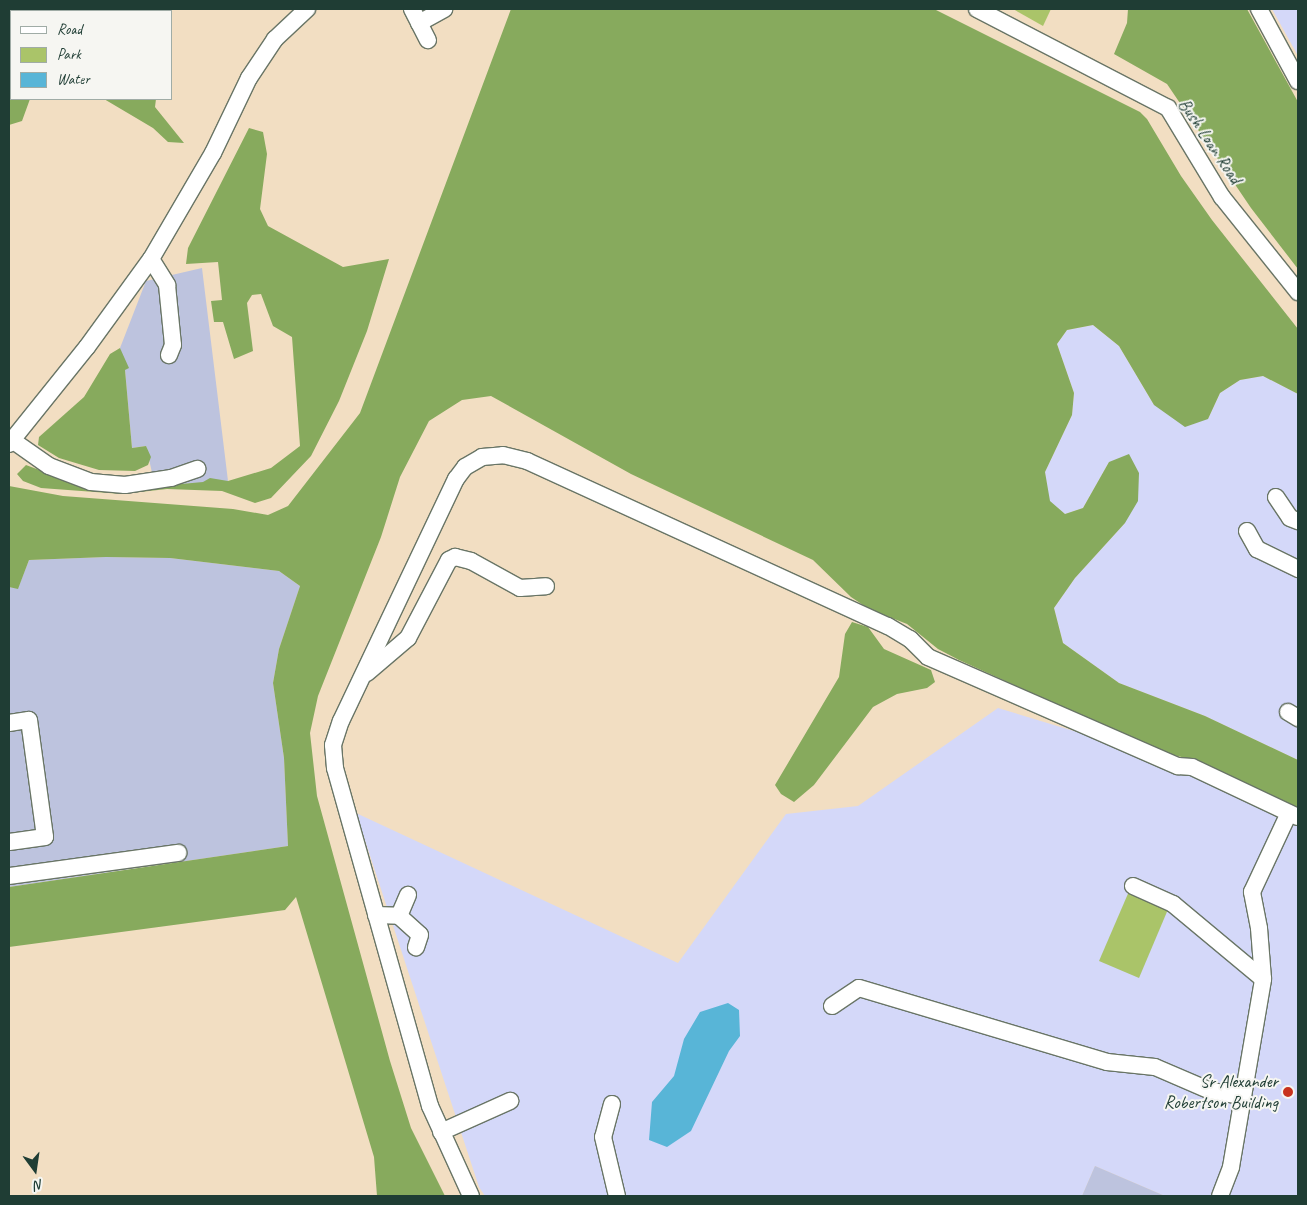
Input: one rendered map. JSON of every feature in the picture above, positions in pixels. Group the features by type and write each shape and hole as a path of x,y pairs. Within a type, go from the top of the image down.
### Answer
{"street":[{"path":"197,469 171,478 125,485 91,482 49,466 10,442 87,346 151,260 213,153 249,78 275,39 307,9"},
{"path":"428,40 416,16 444,9"},
{"name":"Bush Loan Road","path":"977,9 1168,108 1222,197 1298,292"},
{"path":"1260,9 1298,81"},
{"path":"151,260 167,285 173,345 169,355"},
{"path":"471,1196 430,1106 334,768 333,745 362,678 456,479 465,467 482,457 503,455 528,461 888,626 910,639 928,657 1178,766 1192,767 1294,815 1252,892 1260,928 1263,979 1231,1167 1220,1196"},
{"path":"1276,497 1290,518 1298,521"},
{"path":"1247,531 1257,549 1298,569"},
{"path":"362,678 408,638 448,560 455,557 470,562 520,588 546,586"},
{"path":"9,723 29,720 45,837 9,842"},
{"path":"9,876 178,852"},
{"path":"1133,886 1172,904 1263,979"},
{"path":"399,916 408,895"},
{"path":"376,915 399,916 420,936 416,947"},
{"path":"832,1006 859,988 1107,1062 1155,1067 1211,1091 1243,1096"},
{"path":"441,1132 510,1101"},
{"path":"612,1104 603,1137 617,1196"}],"shaded area":[{"path":"1272,9 1298,9 1298,56"},
{"path":"202,268 228,481 155,486 146,446 132,448 125,370 120,348 146,281"},
{"path":"1093,325 1119,346 1154,405 1208,419 1220,393 1240,380 1263,376 1298,394 1298,760 1205,716 1119,683 1063,643 1054,608 1075,578 1125,523 1109,462 1083,508 1065,514 1049,501 1045,472 1072,415 1074,393 1057,344 1067,330"},
{"path":"106,557 170,558 279,571 300,586 279,649 273,683 284,758 288,846 9,887 9,587 18,588 29,560"},
{"path":"998,708 1209,772 1298,804 1298,1196 1165,1196 1095,1166 1082,1196 485,1196 479,1187 356,813 678,963 786,814 858,806"},
{"path":"1095,1166 1165,1196 1082,1196"}],"green space":[{"path":"9,9 51,9 10,10 10,100 30,100 22,121 9,125"},
{"path":"511,9 934,9 1140,112 1147,119 1181,176 1212,220 1298,329 1298,394 1263,376 1240,380 1220,393 1208,419 1185,427 1154,405 1119,346 1093,325 1067,330 1057,344 1074,393 1072,415 1045,472 1050,501 1065,514 1083,508 1109,462 1129,454 1139,473 1138,501 1125,523 1075,578 1054,608 1063,643 1119,683 1205,716 1298,760 1298,809 1194,760 1165,753 959,660 938,649 907,624 869,609 851,597 813,560 631,474 491,396 462,400 429,421 400,477 381,537 318,696 310,733 317,796 390,1061 411,1128 445,1196 377,1196 374,1157 296,897 285,910 9,947 9,887 288,846 284,758 273,683 279,649 300,586 279,571 170,558 106,557 29,560 18,589 9,587 9,486 63,496 233,509 268,515 288,506 360,413"},
{"path":"1013,9 1051,9 1043,26"},
{"path":"1128,9 1247,9 1298,102 1298,269 1251,208 1167,84 1114,54 1127,23"},
{"path":"106,100 156,100 155,107 184,143 168,142 153,128"},
{"path":"249,128 263,132 267,154 260,209 268,226 343,267 389,259 367,331 339,401 311,456 271,498 255,503 222,491 167,489 122,494 41,488 23,481 17,474 26,465 66,480 148,487 203,482 210,478 228,481 271,468 300,446 292,337 273,326 261,294 252,295 247,303 253,351 234,359 223,322 214,322 211,301 222,300 218,262 186,264 188,248"},
{"path":"120,348 129,368 125,370 132,448 146,446 151,457 148,465 135,471 99,470 59,458 38,445 39,437 84,397 110,354"},
{"path":"852,622 868,627 884,649 931,670 935,682 927,688 897,694 873,707 814,785 794,802 781,794 775,785 839,677 845,634"},
{"path":"1130,889 1169,907 1139,978 1099,961"}],"water":[{"path":"728,1003 739,1010 740,1036 729,1051 691,1131 667,1147 649,1140 652,1102 674,1076 684,1039 700,1012"}],"place":[{"name":"Sr Alexander Robertson Building","path":"1288,1092"}]}
